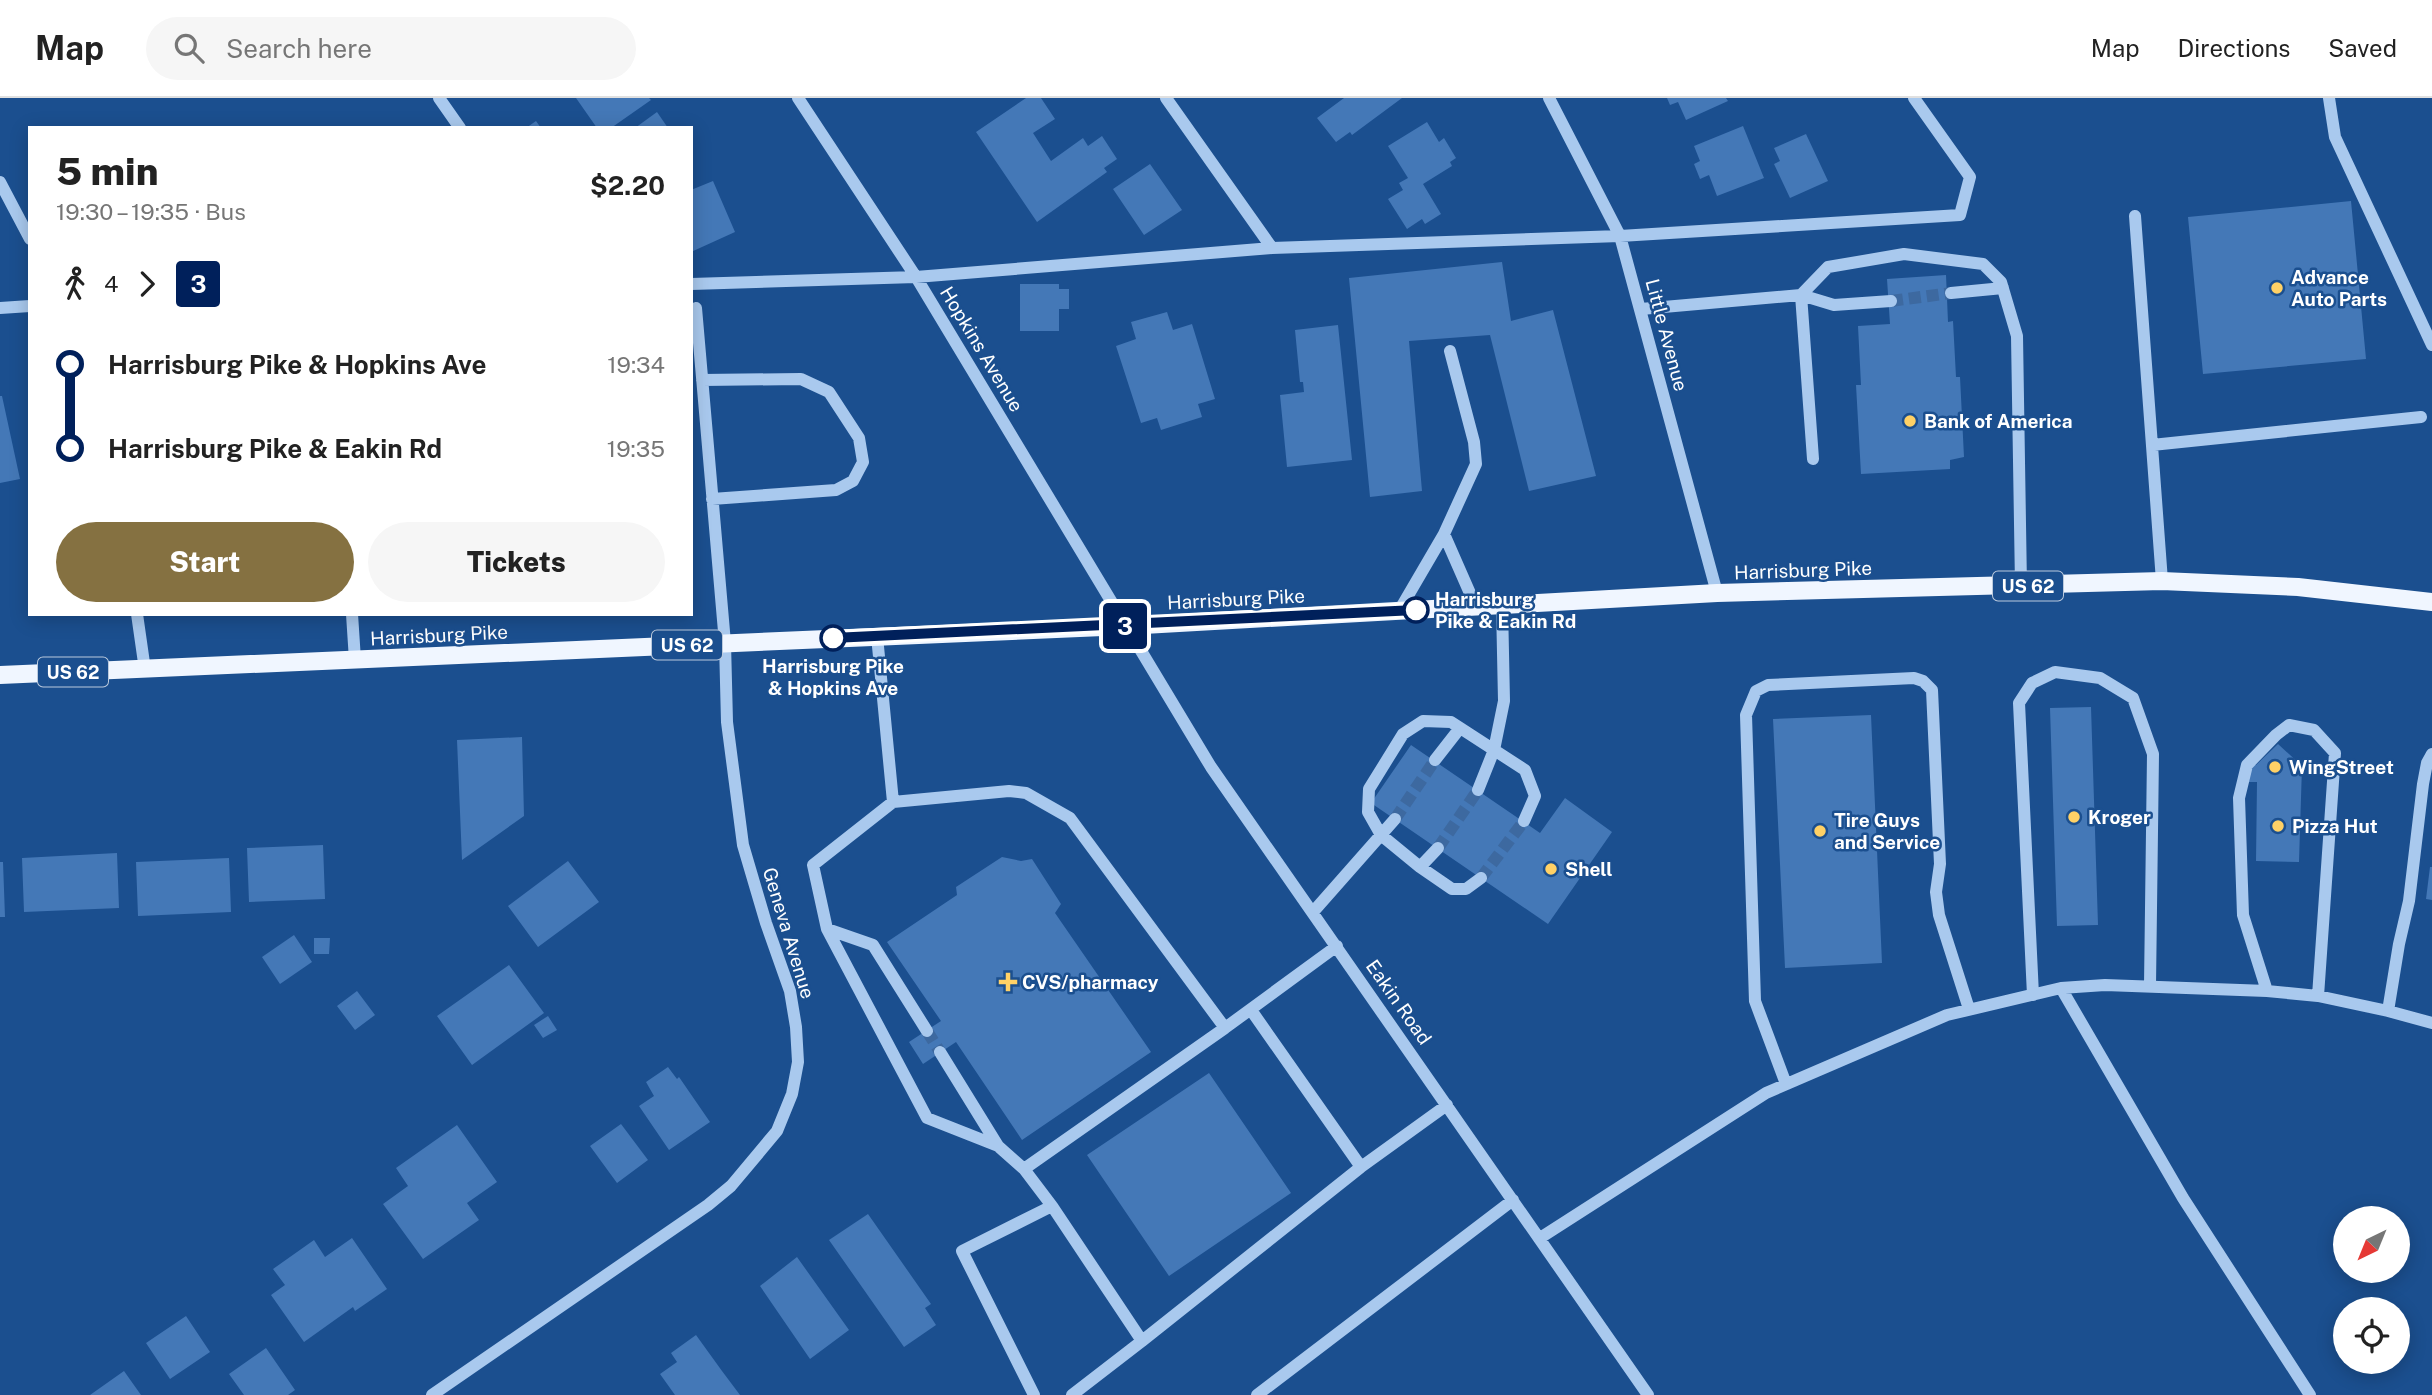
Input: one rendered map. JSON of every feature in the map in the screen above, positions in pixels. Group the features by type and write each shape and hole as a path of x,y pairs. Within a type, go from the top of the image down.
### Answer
{"main road":[{"name":"Harrisburg Pike","path":"0,675 1126,626 1717,593 2162,581 2298,587 2432,602"}],"street":[{"path":"439,98 459,126"},
{"name":"Hopkins Avenue","path":"798,98 916,277 1126,626"},
{"path":"1166,98 1272,248"},
{"name":"Little Avenue","path":"1549,98 1620,236 1717,593"},
{"path":"696,283 916,277 1272,248 1620,236 1960,215 1970,177 1914,98"},
{"path":"2329,98 2335,137 2432,345"},
{"path":"0,182 28,235"},
{"path":"2135,216 2162,581"},
{"path":"1813,459 1801,295 1828,267 1904,254 1983,264 2001,282 2017,337 2021,586"},
{"name":"Geneva Avenue","path":"432,1395 708,1205 731,1186 778,1131 792,1094 798,1062 790,990 743,845 727,722 725,643 694,310 696,283"},
{"path":"1951,293 2003,288"},
{"path":"1641,309 1801,295 1834,305 1891,301"},
{"path":"0,308 28,306"},
{"path":"1399,611 1444,534 1476,464 1474,442 1450,351"},
{"path":"702,380 801,379 829,392 859,438 863,462 853,481 836,490 712,499"},
{"path":"2152,445 2421,417"},
{"path":"1444,534 1476,607"},
{"path":"1478,790 1494,750 1504,701 1502,605"},
{"path":"137,616 145,670"},
{"path":"352,616 355,660"},
{"name":"Eakin Road","path":"1126,626 1211,767 1648,1395"},
{"path":"877,636 893,803"},
{"path":"2033,995 2019,703 2032,683 2055,673 2100,678 2133,698 2153,754 2150,986"},
{"path":"1786,1084 1755,1001 1746,715 1756,691 1768,685 1914,678 1923,681 1932,690 1940,864 1936,892 1939,915 1969,1009"},
{"path":"1481,878 1466,889 1451,889 1381,835 1368,812 1369,789 1404,734 1423,721 1451,722 1525,770 1535,796 1524,821"},
{"path":"2267,991 2243,915 2239,798 2247,765 2289,725 2314,730 2335,753 2318,996"},
{"path":"1435,760 1460,728"},
{"path":"2388,1011 2409,901 2423,784 2427,763 2432,754"},
{"path":"998,1146 927,1118 827,929 813,865 893,803 1009,791 1026,793 1070,818 1226,1028"},
{"path":"1313,912 1395,819"},
{"path":"1420,867 1438,848"},
{"path":"827,929 873,945 927,1031"},
{"path":"1024,1169 1226,1028 1337,946"},
{"path":"1540,1238 1766,1093 1947,1015 1969,1009 2061,988 2150,986 2318,996 2432,1023"},
{"path":"2061,988 2183,1198 2310,1395"},
{"path":"1251,1010 1361,1167"},
{"path":"940,1052 998,1146 1024,1169 1052,1206 1142,1341"},
{"path":"1072,1395 1361,1167 1447,1105"},
{"path":"1257,1395 1513,1200"},
{"path":"1034,1395 962,1251 1052,1206"}],"building":[{"path":"576,98 651,100 614,126 596,126"},
{"path":"1026,98 1041,98 1055,119 1033,133 1051,161 1083,138 1088,146 1102,136 1117,159 1104,168 1107,172 1037,222 976,132"},
{"path":"1344,98 1402,98 1352,135 1350,132 1336,142 1317,118"},
{"path":"1667,98 1726,98 1728,101 1686,120 1678,102 1670,105"},
{"path":"657,112 667,126 638,126"},
{"path":"1427,122 1439,142 1444,138 1456,158 1450,162 1452,166 1423,184 1441,214 1425,224 1422,219 1407,229 1388,199 1403,190 1399,183 1408,178 1388,146"},
{"path":"1743,126 1764,178 1717,196 1709,175 1700,179 1694,164 1700,161 1694,146"},
{"path":"1806,134 1828,181 1790,198 1774,164 1780,161 1774,148"},
{"path":"1150,164 1182,210 1144,235 1113,189"},
{"path":"713,181 735,232 693,251 693,189"},
{"name":"Advance Auto Parts","path":"2351,201 2366,359 2203,374 2188,217"},
{"path":"1502,262 1511,321 1553,310 1596,476 1529,491 1490,335 1409,341 1422,491 1370,497 1349,278"},
{"name":"Bank of America","path":"1946,275 1948,322 1953,321 1956,377 1960,377 1964,457 1950,460 1950,469 1861,474 1856,385 1861,385 1858,326 1890,324 1887,279"},
{"path":"1020,284 1059,284 1059,289 1069,289 1069,309 1059,309 1059,331 1020,331"},
{"path":"1167,312 1173,330 1192,324 1215,399 1198,404 1202,417 1161,430 1157,418 1141,423 1116,346 1136,339 1131,322"},
{"path":"1338,325 1352,460 1287,467 1280,395 1304,392 1303,382 1300,382 1295,330"},
{"path":"0,396 20,479 0,483"},
{"name":"Kroger","path":"2091,707 2098,925 2057,926 2050,708"},
{"path":"1871,715 1882,963 1785,968 1773,719"},
{"path":"522,737 524,816 462,860 457,740"},
{"name":"Pizza Hut","path":"2278,744 2302,766 2299,862 2256,861 2257,782 2249,782 2250,765 2256,765"},
{"name":"Shell","path":"1411,745 1540,833 1565,798 1612,832 1548,924 1371,803"},
{"path":"323,845 325,899 249,902 247,848"},
{"path":"117,853 119,908 24,912 22,858"},
{"name":"CVS/pharmacy","path":"1002,857 1021,861 1032,859 1061,904 1055,913 1151,1052 1022,1140 956,1042 923,1064 909,1042 941,1021 887,942 957,895 956,887"},
{"path":"229,858 231,912 138,916 136,862"},
{"path":"568,861 599,902 538,947 508,906"},
{"path":"0,862 3,862 5,917 0,917"},
{"path":"2432,867 2432,900 2426,899"},
{"path":"294,935 312,962 280,984 262,957"},
{"path":"314,938 330,938 329,954 314,954"},
{"path":"509,965 544,1013 472,1065 437,1016"},
{"path":"357,991 375,1015 355,1030 337,1006"},
{"path":"548,1016 557,1030 543,1038 534,1025"},
{"path":"668,1067 677,1079 679,1077 710,1122 669,1150 639,1106 654,1096 646,1082"},
{"path":"1209,1073 1291,1193 1169,1276 1087,1155"},
{"path":"621,1124 648,1160 617,1183 590,1146"},
{"path":"457,1125 497,1182 467,1203 479,1220 423,1259 383,1204 408,1186 396,1168"},
{"path":"868,1214 931,1304 925,1308 936,1325 904,1347 829,1240"},
{"path":"352,1238 387,1289 355,1311 353,1307 304,1342 271,1295 285,1285 273,1269 314,1240 325,1257"},
{"path":"797,1257 849,1330 810,1359 760,1286"},
{"path":"186,1316 210,1352 170,1379 146,1343"},
{"path":"696,1335 740,1395 675,1395 660,1374 677,1362 671,1353"},
{"path":"266,1348 295,1390 288,1395 244,1395 229,1374"},
{"path":"124,1371 141,1395 90,1395"}],"tunnel":[{"path":"1891,301 1951,293"},
{"path":"1395,819 1435,760"},
{"path":"1438,848 1478,790"},
{"path":"1481,878 1524,821"},
{"path":"927,1031 940,1052"}],"bus line":[{"name":"3","path":"833,638 1416,610"}],"place":[{"name":"Advance Auto Parts","path":"2277,288"},
{"name":"Bank of America","path":"1910,421"},
{"name":"Harrisburg Pike & Eakin Rd","path":"1416,610"},
{"name":"Harrisburg Pike & Hopkins Ave","path":"833,638"},
{"name":"WingStreet","path":"2275,767"},
{"name":"Kroger","path":"2074,817"},
{"name":"Pizza Hut","path":"2278,826"},
{"name":"Tire Guys and Service","path":"1820,831"},
{"name":"Shell","path":"1551,869"},
{"name":"CVS/pharmacy","path":"1008,982"}]}
